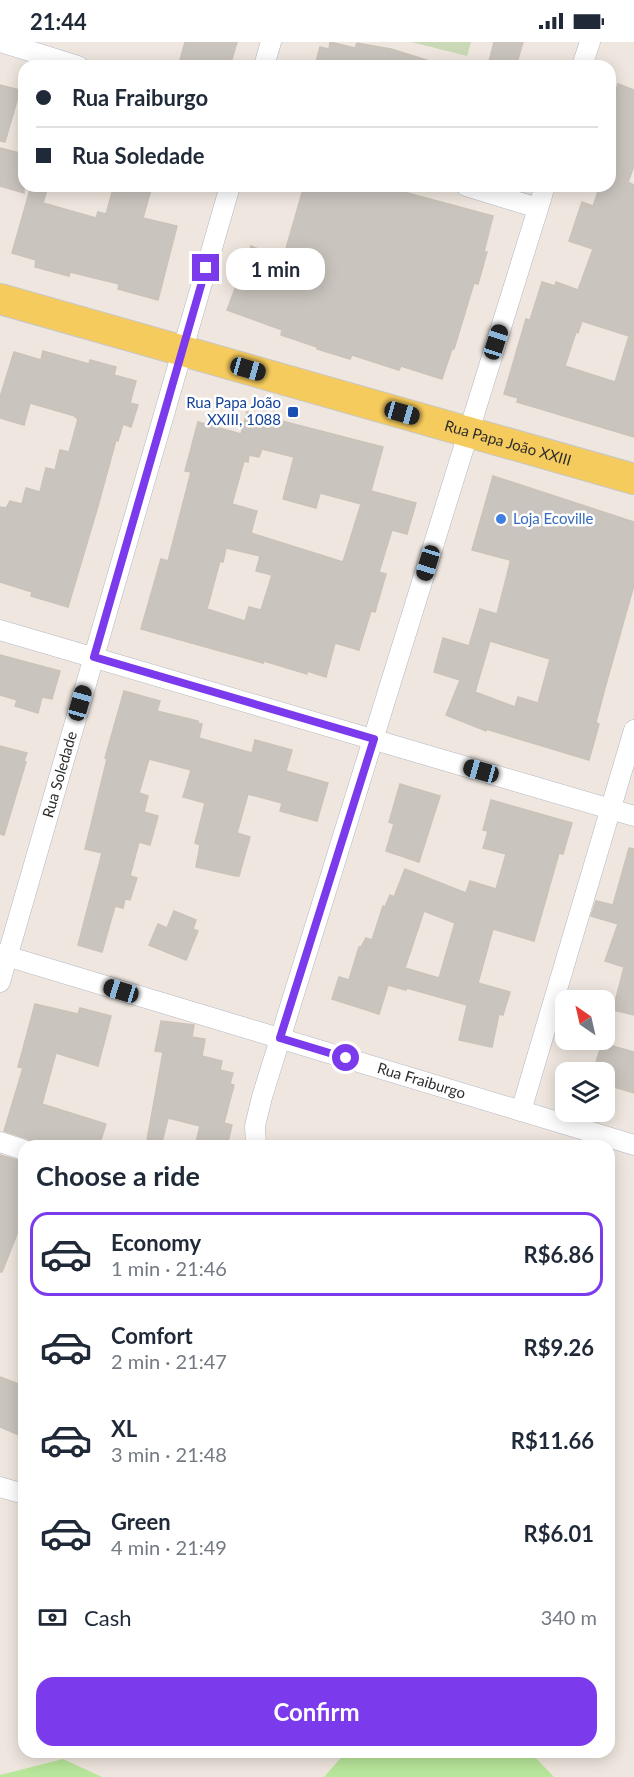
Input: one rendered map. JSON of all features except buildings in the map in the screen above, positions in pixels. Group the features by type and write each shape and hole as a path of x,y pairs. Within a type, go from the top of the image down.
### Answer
{"main road":[{"name":"Rua Papa João XXIII","path":"0,299 634,479"}],"street":[{"path":"1,42 59,60"},
{"path":"266,60 271,42"},
{"path":"584,60 590,42"},
{"name":"Rua Soledade","path":"0,982 4,955 94,657 228,192"},
{"path":"486,192 538,208"},
{"path":"256,1140 255,1126 280,1038 543,192"},
{"path":"0,630 634,816"},
{"path":"521,1111 634,730"},
{"name":"Rua Fraiburgo","path":"4,955 634,1144"},
{"path":"0,1142 18,1147"},
{"path":"0,1487 18,1492"}],"green space":[{"path":"411,42 471,42 467,56"},
{"path":"341,1758 536,1758 554,1777 324,1777"},
{"path":"63,1759 102,1777 0,1777 0,1775"}],"place":[{"name":"Rua Papa João XXIII, 1088","path":"293,412"},
{"name":"Loja Ecoville","path":"501,519"}],"route":[{"path":"206,268 94,657 374,739 280,1038 346,1058"}]}
